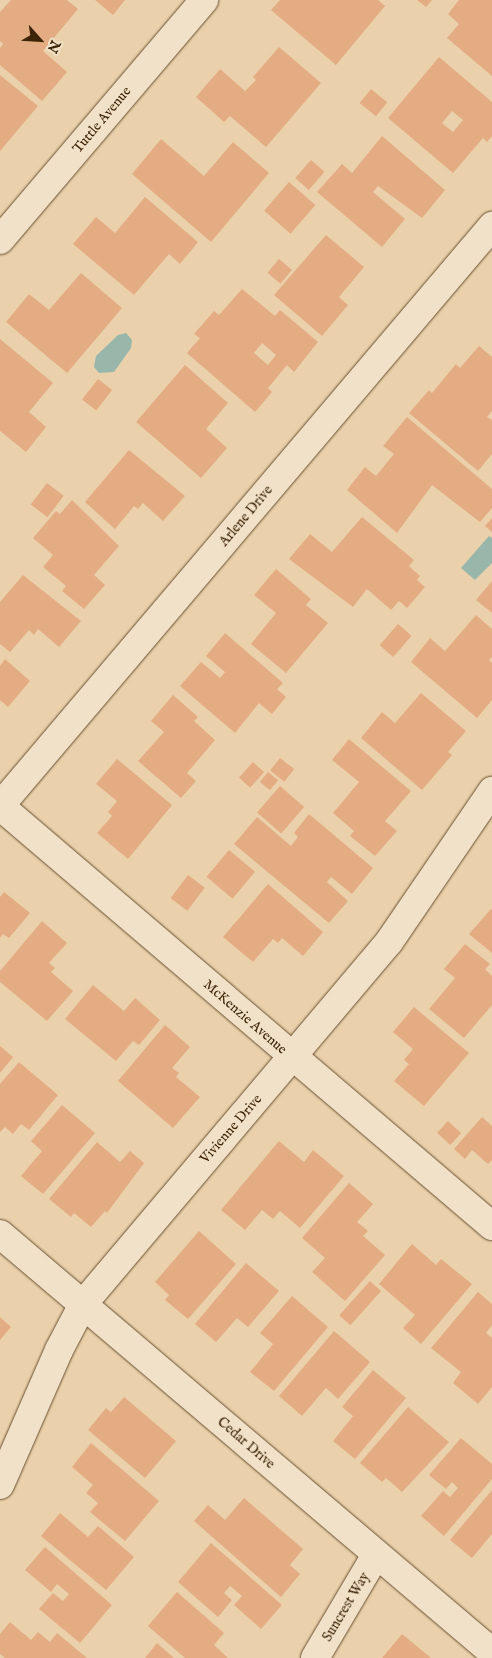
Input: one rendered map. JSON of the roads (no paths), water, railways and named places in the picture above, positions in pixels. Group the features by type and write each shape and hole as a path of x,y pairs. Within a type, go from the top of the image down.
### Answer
{"street":[{"name":"Tuttle Avenue","path":"0,240 204,0"},
{"name":"Arlene Drive","path":"0,806 492,226"},
{"name":"Vivienne Drive","path":"0,1485 59,1350 83,1304 389,942 492,790"},
{"name":"McKenzie Avenue","path":"0,806 291,1057 492,1226"},
{"name":"Cedar Drive","path":"0,1234 492,1652"},
{"name":"Suncrest Way","path":"315,1658 376,1555"}]}
